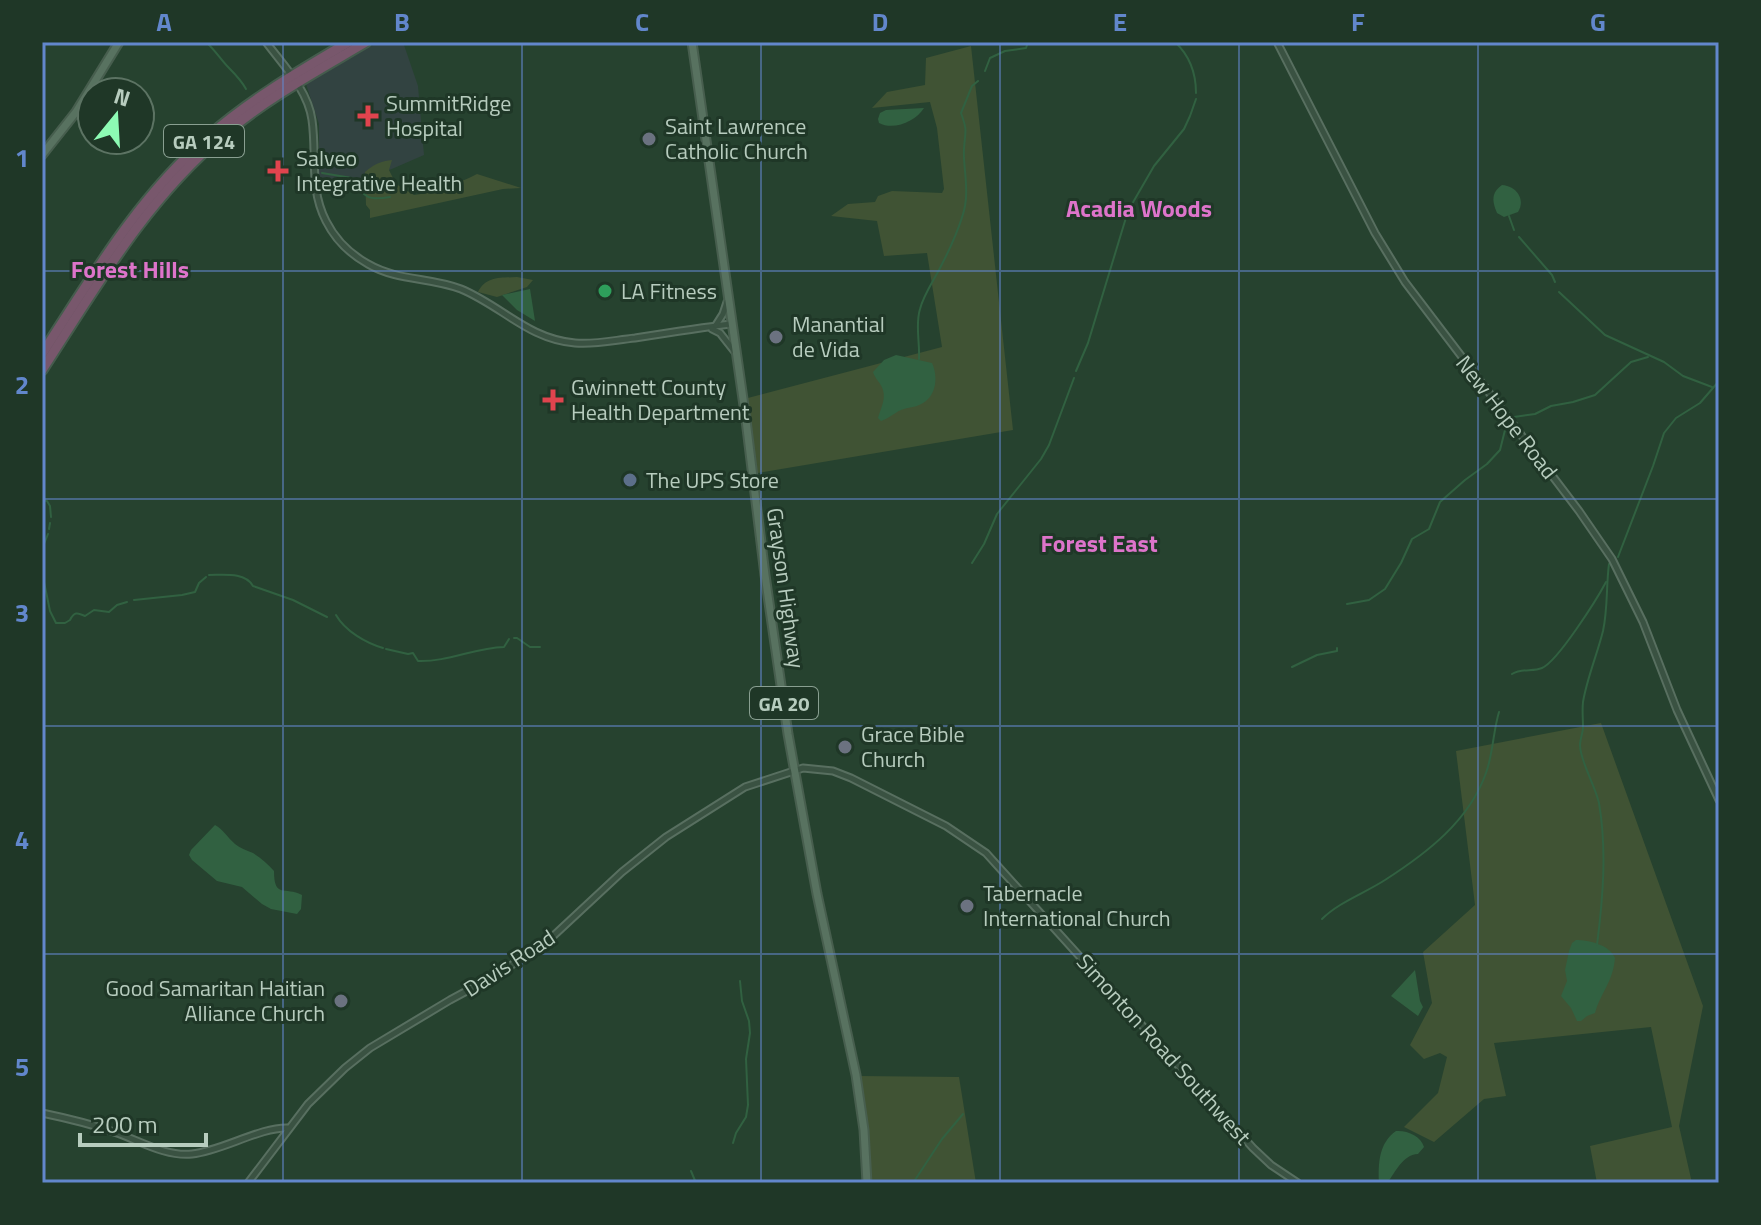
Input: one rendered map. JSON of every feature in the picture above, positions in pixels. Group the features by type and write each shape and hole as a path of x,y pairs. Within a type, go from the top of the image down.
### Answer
{"highway":[{"name":"GA 124","path":"42,370 124,243 161,196 220,138 349,42"},
{"name":"GA 124","path":"42,354 117,238 158,186 191,152 264,94 366,42"}],"main road":[{"path":"42,155 76,112 119,42"},
{"name":"Grayson Highway","path":"692,42 794,770 856,1075 867,1183"}],"street":[{"path":"266,42 294,80 312,118 314,178 322,212 342,244 369,265 393,275 461,289 526,329 556,340 599,343 731,324"},
{"name":"New Hope Road","path":"1277,42 1375,233 1405,282 1612,559 1638,610 1677,710 1719,800"},
{"path":"715,326 728,298"},
{"path":"703,328 720,333 735,352"},
{"name":"Simonton Road Southwest","path":"794,770 820,768 845,775 977,845 1005,872 1253,1148 1278,1171 1298,1183"},
{"name":"Davis Road","path":"248,1183 308,1104 370,1048 500,973 550,939 622,872 666,837 745,787 794,770"},
{"path":"42,1113 187,1155 288,1128"}],"shaded area":[{"name":"SummitRidge Hospital","path":"378,42 403,42 418,86 424,155 378,175 319,187 319,124 306,84"},
{"path":"971,46 1013,430 752,474 744,399 942,347 927,253 884,256 877,221 831,216 848,204 875,202 878,196 892,191 942,193 937,128 930,102 872,108 887,92 925,85 926,58"},
{"path":"924,108 904,123 891,126 879,123 880,113 886,110"},
{"path":"392,160 389,170 396,184 414,195 447,187 477,174 521,188 503,189 370,218 366,205 365,172 378,163"},
{"path":"1502,185 1515,191 1521,202 1518,212 1504,217 1497,213 1493,201 1494,194"},
{"path":"517,277 533,280 527,287 497,297 478,292 489,280"},
{"path":"530,289 535,321 517,310 502,295"},
{"path":"896,355 932,363 935,385 928,400 881,421 878,418 884,394 873,372 884,360"},
{"path":"1601,723 1703,1006 1679,1126 1692,1183 1597,1183 1590,1146 1672,1127 1651,1027 1494,1043 1506,1096 1484,1099 1434,1142 1404,1127 1438,1093 1447,1057 1440,1053 1424,1059 1410,1045 1432,1003 1423,952 1475,905 1456,751"},
{"path":"215,825 235,844 253,853 274,871 278,889 302,895 301,909 297,914 271,909 242,887 217,881 192,860 189,855 191,850"},
{"path":"1576,940 1604,947 1615,958 1612,974 1595,1013 1581,1021 1577,1021 1561,996 1567,981 1565,970 1569,951"},
{"path":"1415,970 1423,1007 1418,1016 1391,996"},
{"path":"856,1076 959,1077 976,1183 868,1183"},
{"path":"1396,1131 1413,1134 1424,1147 1404,1161 1387,1183 1379,1183 1379,1161 1383,1147"}],"waterway":[{"path":"206,42 246,89"},
{"path":"985,71 990,58 1005,51 1026,48 1028,42"},
{"path":"1175,42 1191,65 1196,93"},
{"path":"919,359 920,309 952,243 965,206 966,131 961,113 972,86 978,81"},
{"path":"1076,371 1088,343 1128,211 1154,166 1184,129 1196,99"},
{"path":"322,173 352,178 371,198 390,197"},
{"path":"1509,216 1514,230"},
{"path":"1519,237 1555,282"},
{"path":"1559,292 1605,335 1664,362 1683,376 1712,387"},
{"path":"1514,417 1535,414 1551,406 1595,395 1631,362 1648,357"},
{"path":"972,563 997,514 1049,445 1074,378"},
{"path":"1618,557 1664,433 1676,418 1700,403 1719,381"},
{"path":"1347,604 1369,600 1385,589 1412,539 1429,529 1440,502 1500,450 1506,426"},
{"path":"42,500 50,506 51,517"},
{"path":"49,529 50,523"},
{"path":"42,549 48,534"},
{"path":"42,551 43,577 50,611 56,623 65,623 73,615 85,616 94,610 109,612 127,602"},
{"path":"1597,945 1603,838 1599,803 1580,745 1585,693 1605,622 1609,564"},
{"path":"209,575 240,576 253,586 293,600 327,617"},
{"path":"134,600 195,592 206,577"},
{"path":"1512,674 1539,669 1549,663 1577,629 1606,582"},
{"path":"336,615 356,636 383,648"},
{"path":"514,638 530,647 540,647"},
{"path":"386,649 413,653 418,661 429,661 504,647 509,639"},
{"path":"1292,667 1317,655 1337,651 1337,648"},
{"path":"1322,919 1416,859 1458,821 1479,790 1486,773 1499,712"},
{"path":"733,1143 746,1117 748,1105 746,1059 750,1033 740,981"},
{"path":"913,1183 963,1114"},
{"path":"691,1171 696,1183"}],"place":[{"name":"SummitRidge Hospital","path":"368,116"},
{"name":"Saint Lawrence Catholic Church","path":"649,139"},
{"name":"Salveo Integrative Health","path":"278,171"},
{"name":"LA Fitness","path":"605,291"},
{"name":"Manantial de Vida","path":"776,337"},
{"name":"Gwinnett County Health Department","path":"553,400"},
{"name":"The UPS Store","path":"630,480"},
{"name":"Grace Bible Church","path":"845,747"},
{"name":"Tabernacle International Church","path":"967,906"},
{"name":"Good Samaritan Haitian Alliance Church","path":"341,1001"}],"district":[{"name":"Acadia Woods","path":"1139,208"},
{"name":"Forest Hills","path":"130,269"},
{"name":"Forest East","path":"1099,543"}]}
